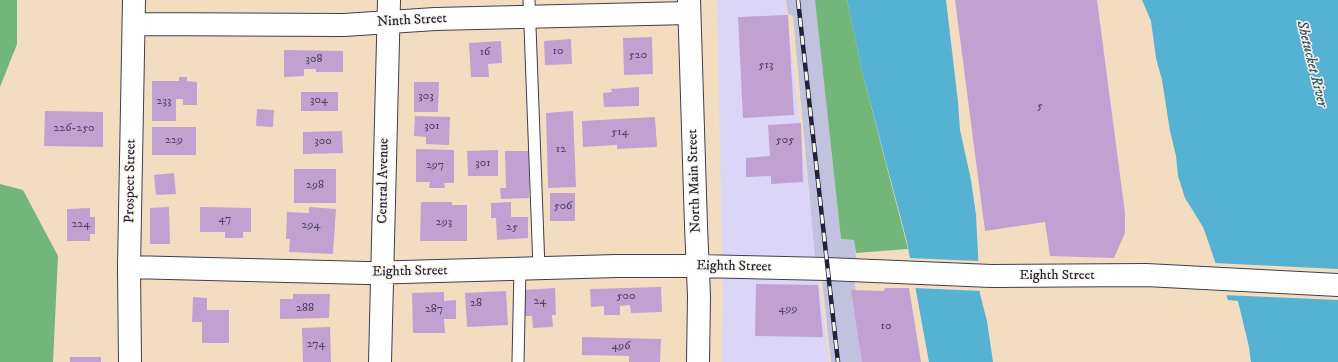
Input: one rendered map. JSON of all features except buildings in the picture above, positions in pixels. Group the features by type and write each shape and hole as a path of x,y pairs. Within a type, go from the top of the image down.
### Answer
{"street":[{"name":"Prospect Street","path":"130,362 129,267 134,0"},
{"name":"Central Avenue","path":"380,362 389,0"},
{"name":"Ninth Street","path":"134,24 344,25 435,20 529,8 689,7"},
{"name":"North Main Street","path":"689,7 699,304 698,362"},
{"name":"Eighth Street","path":"129,267 382,272 617,266 698,266 827,269 981,276 1146,275 1338,285"}],"lane":[{"path":"518,362 530,268 529,8"}],"shaded area":[{"path":"717,0 785,0 829,362 722,362 723,298"},
{"path":"786,0 815,0 841,239 854,240 858,275 854,275 864,362 831,362 822,279 817,279 793,16 788,14"}],"green space":[{"path":"0,0 17,0 17,44 0,87"},
{"path":"815,0 847,0 862,71 908,249 856,253 854,240 841,239"},
{"path":"0,184 23,190 58,256 53,362 0,362"}],"water":[{"path":"847,0 946,0 960,130 971,180 976,215 980,294 987,321 993,362 929,362 907,242 862,71"},
{"name":"Shetucket River","path":"1142,0 1338,0 1338,362 1251,362 1238,301 1228,300 1203,227 1185,198 1178,176 1176,156 1170,131 1162,80 1156,58 1151,21"}],"pier":[{"path":"908,258 979,261 982,291 914,288"},
{"path":"1213,263 1338,269 1338,300 1224,295"}],"railway":[{"path":"798,0 838,362"}]}
